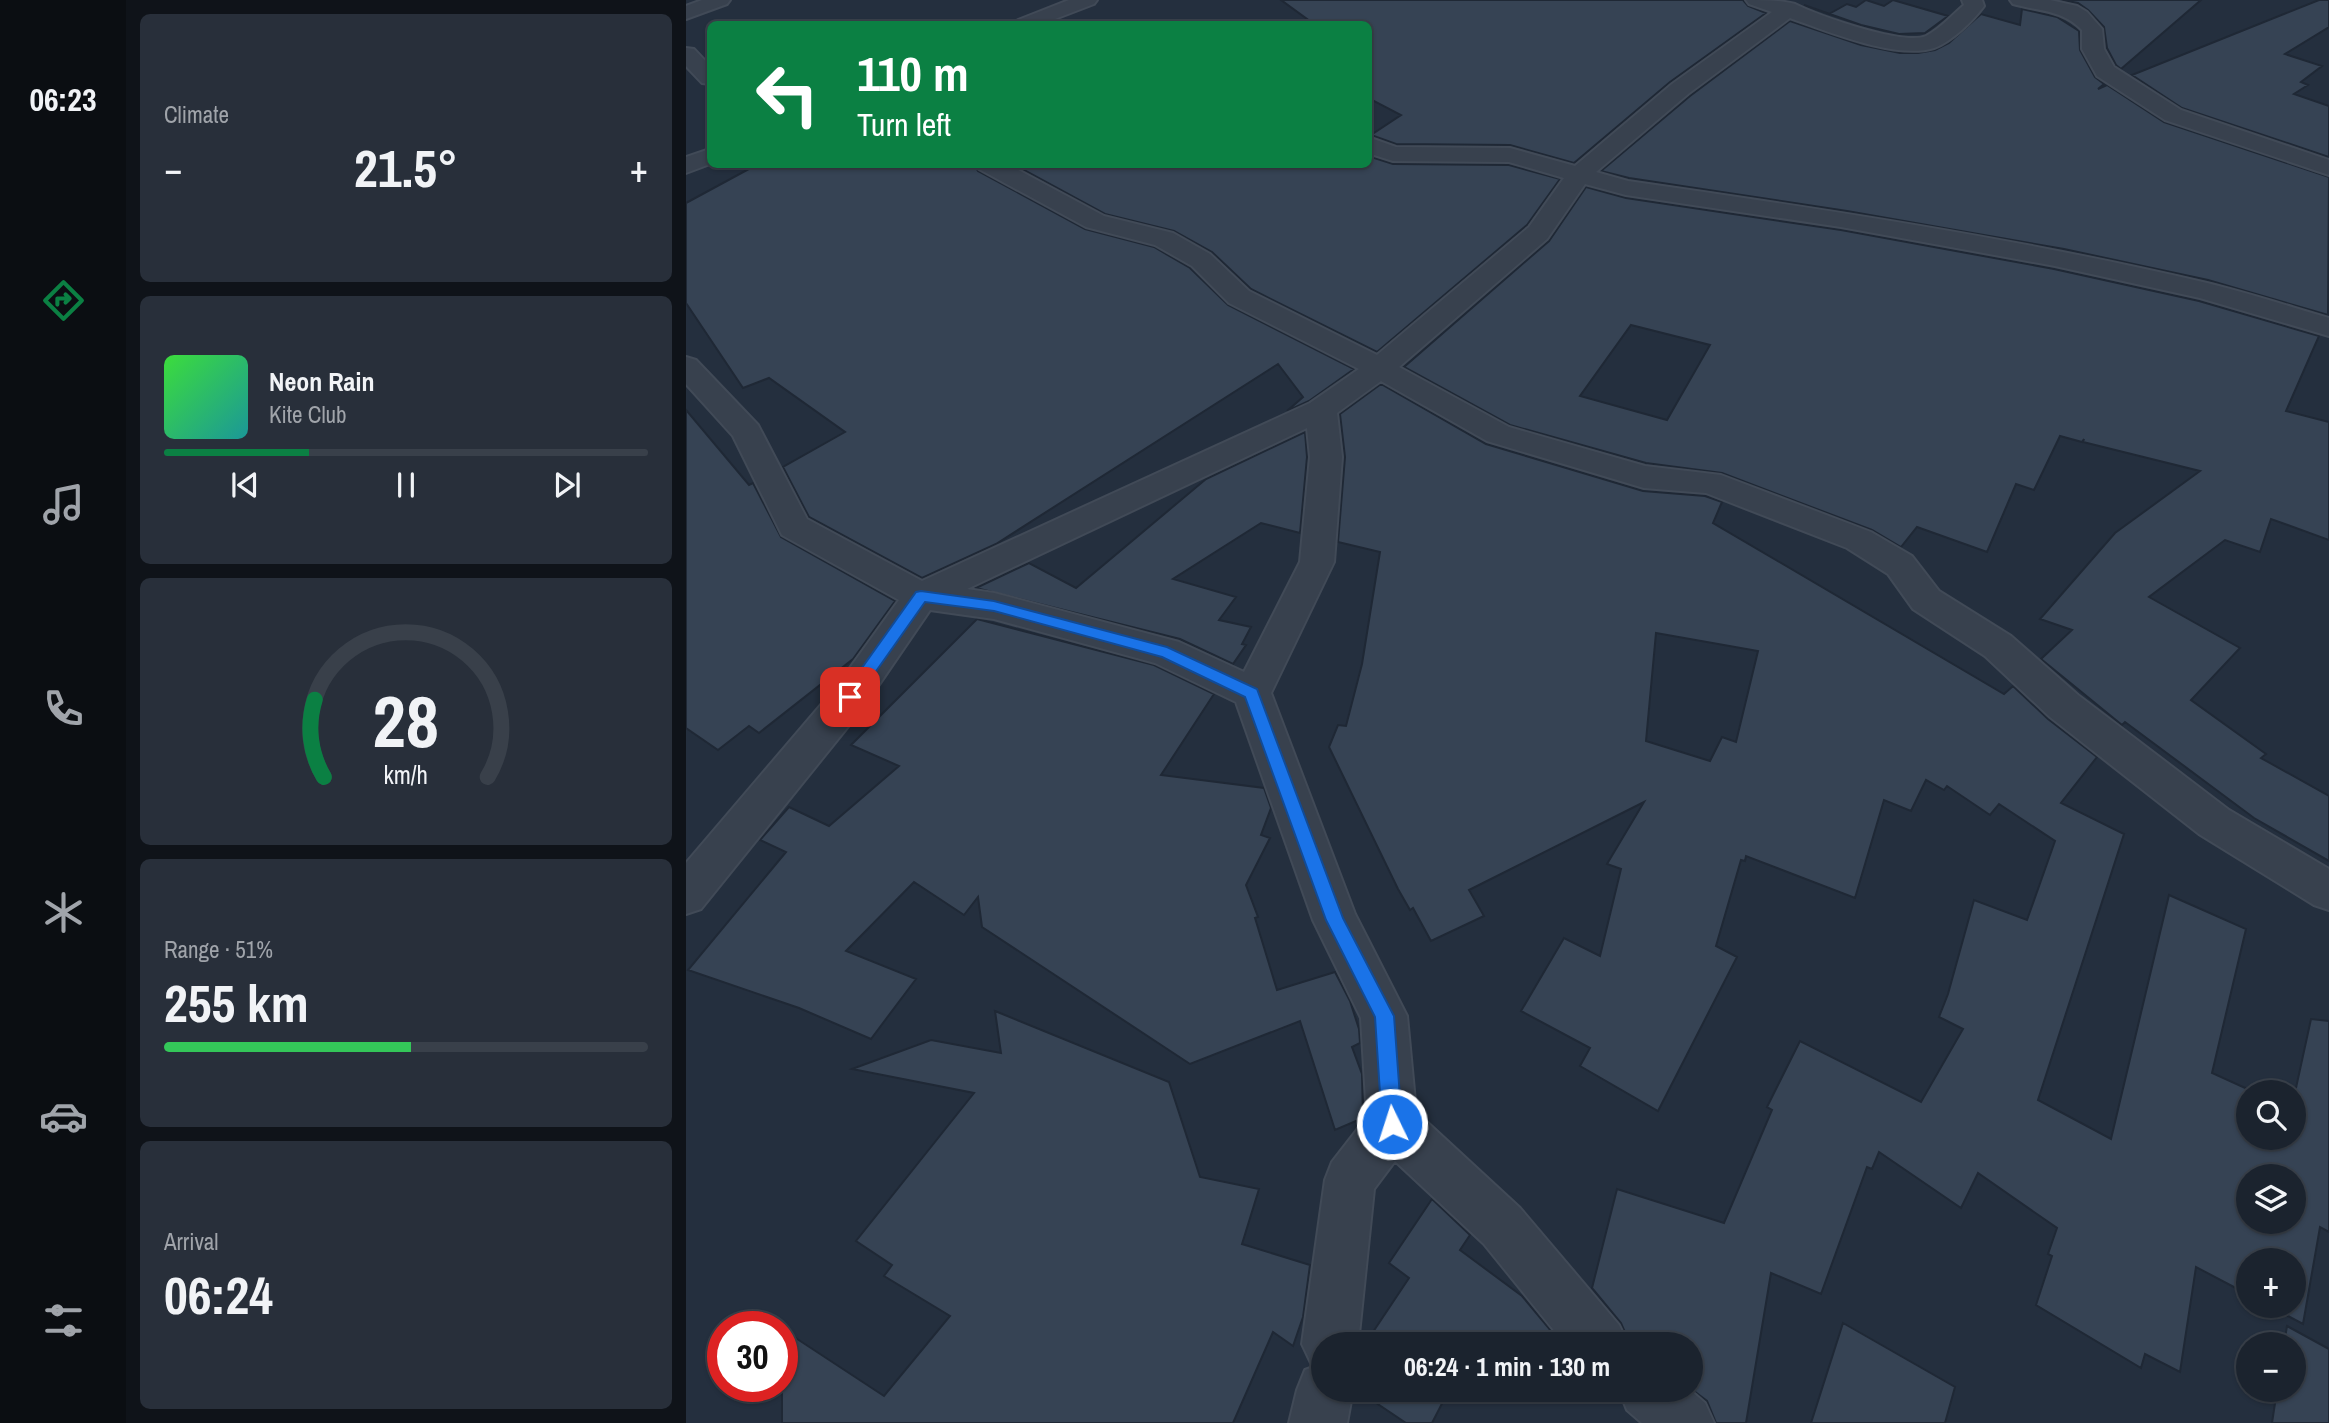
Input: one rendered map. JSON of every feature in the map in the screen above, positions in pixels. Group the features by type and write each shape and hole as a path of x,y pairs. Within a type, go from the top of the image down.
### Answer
{"street":[{"path":"686,13 720,0"},
{"path":"1039,21 1087,0"},
{"path":"1756,0 1870,36 1918,46 1929,43 1974,6 1972,0"},
{"path":"2020,0 2070,10 2080,16 2092,29 2094,49 2105,71 2173,115 2329,168"},
{"path":"686,895 850,697 921,596 1321,410 1380,368 1538,233 1578,176 1680,89 1788,9"},
{"path":"686,54 707,75"},
{"path":"1372,146 1393,154 1510,155 1626,188 1841,219 2055,258 2206,291 2329,327"},
{"path":"686,166 707,157"},
{"path":"995,168 1095,222 1164,239 1201,260 1239,297 1380,368 1498,434 1644,477 1710,483 1858,540 1900,565 1926,600 1998,646 2064,706 2214,822 2329,891"},
{"path":"686,366 747,432 794,527 921,596 994,606 1167,652 1252,693 1335,920 1384,1016 1392,1124 1350,1180 1331,1332"},
{"path":"1252,693 1317,562 1326,457 1321,410"},
{"path":"1392,1124 1502,1227 1590,1332"},
{"path":"1318,1423 1322,1402"},
{"path":"1661,1402 1685,1423"}],"building":[{"path":"1281,0 1743,0 1748,6 1766,13 1670,82 1574,163 1510,145 1396,144 1372,135 1401,115 1372,100 1372,21 1310,21"},
{"path":"1866,0 1884,6 1893,0 1948,16 1925,33 1899,34 1829,14 1847,4 1856,7"},
{"path":"2062,0 2201,0 2121,69 2107,48 2104,27 2078,3"},
{"path":"2319,0 2329,0 2329,27 2285,54 2322,66 2301,82 2308,85 2294,94 2329,106 2329,157 2182,108 2132,75"},
{"path":"2022,9 2057,17 2079,31 2080,50 2095,77 2104,84 2098,89 2107,85 2164,122 2329,177 2328,315 2208,280 2064,249 1847,211 1629,178 1601,171 1690,96 1790,21 1861,45 1900,53 1918,53 1935,50 1949,43 1981,14 2020,25"},
{"path":"1372,157 1393,164 1509,165 1560,179 1527,225 1377,352 1251,289 1212,252 1174,231 1105,214 1020,168 1372,168"},
{"path":"751,168 976,168 1085,229 1154,247 1190,268 1228,305 1354,369 1309,401 1287,411 1303,397 1278,364 996,544 922,578 809,517 783,467 845,432 769,378 743,388 686,303 686,203"},
{"path":"1586,187 1626,198 1841,230 2054,269 2199,301 2319,336 2286,411 2329,422 2329,540 2271,519 2260,552 2225,540 2149,597 2240,648 2191,700 2266,754 2261,758 2329,796 2329,861 2254,818 2125,722 2122,725 2041,659 2072,630 2040,619 2115,533 2200,471 2083,442 2084,439 2082,442 2060,436 2034,490 2016,484 1987,552 1917,527 1901,547 1872,530 1722,473 1646,463 1510,425 1404,367 1549,241","holes":["1631,325 1710,345 1667,420 1580,396"]},
{"path":"1381,384 1486,444 1643,491 1705,496 1722,502 1713,523 2004,694 2013,686 2048,719 2097,757 2061,803 2124,834 2038,1100 2111,1139 2169,895 2246,929 2212,1073 2236,1084 2236,1150 2306,1150 2306,1080 2298,1080 2311,1019 2329,1021 2329,1232 2320,1227 2306,1307 2306,1248 2236,1248 2236,1288 2196,1267 2180,1372 2145,1354 2141,1368 2036,1305 2052,1256 2048,1254 2057,1228 1978,1173 1961,1208 1879,1152 1872,1169 1867,1167 1821,1294 1771,1273 1746,1423 1716,1423 1707,1401 1703,1398 1703,1332 1625,1332 1621,1323 1592,1288 1617,1189 1724,1223 1772,1110 1767,1107 1800,1041 1921,1102 1963,1029 1939,1017 1974,900 2027,920 2055,841 1999,804 1990,815 1947,786 1944,790 1926,780 1911,811 1884,800 1855,898 1746,856 1745,861 1741,860 1716,946 1737,957 1658,1111 1580,1066 1590,1048 1521,1011 1564,938 1600,956 1621,869 1607,864 1644,802 1469,890 1484,916 1431,941 1413,908 1410,910 1398,889 1329,747 1338,725 1346,726 1362,664 1380,552 1338,542 1345,457 1340,414","holes":["1656,633 1758,651 1736,742 1722,737 1710,761 1646,741"]},
{"path":"686,410 749,485 753,483 781,537 895,601 853,659 759,733 749,726 718,750 686,728"},
{"path":"1305,432 1307,457 1300,533 1261,523 1173,579 1236,597 1219,620 1251,627 1242,644 1246,645 1233,664 1180,639 976,588 1029,563 1076,588 1206,479"},
{"path":"977,619 1154,665 1214,694 1161,775 1264,788 1271,808 1261,835 1270,838 1246,885 1258,917 1255,918 1277,990 1335,972 1350,1001 1359,1029 1360,1043 1352,1047 1362,1074 1363,1118 1335,1130 1300,1021 1190,1064 982,927 978,897 964,915 914,882 846,951 916,979 871,1039 799,1008 688,970 786,852 760,840 789,807 829,826 899,766 851,745"},
{"path":"995,1011 1169,1082 1200,1177 1259,1189 1242,1244 1310,1265 1303,1317 1293,1346 1273,1332 1233,1423 782,1423 782,1402 798,1402 798,1340 884,1396 950,1316 884,1276 892,1265 856,1241 974,1093 852,1069 931,1040 1001,1053"},
{"path":"1432,1199 1470,1235 1460,1250 1522,1296 1552,1332 1373,1332 1409,1278 1389,1263"},
{"path":"2292,1318 2304,1318 2303,1324"},
{"path":"1843,1323 1955,1387 1945,1423 1811,1423"},
{"path":"2287,1326 2298,1332 2286,1332"},
{"path":"2306,1336 2329,1349 2329,1423 2272,1423 2275,1402 2306,1402"},
{"path":"1375,1402 1443,1402 1432,1423 1406,1423"}],"route":[{"path":"850,697 921,596 994,606 1167,652 1252,693 1335,920 1384,1016 1392,1124"}]}
